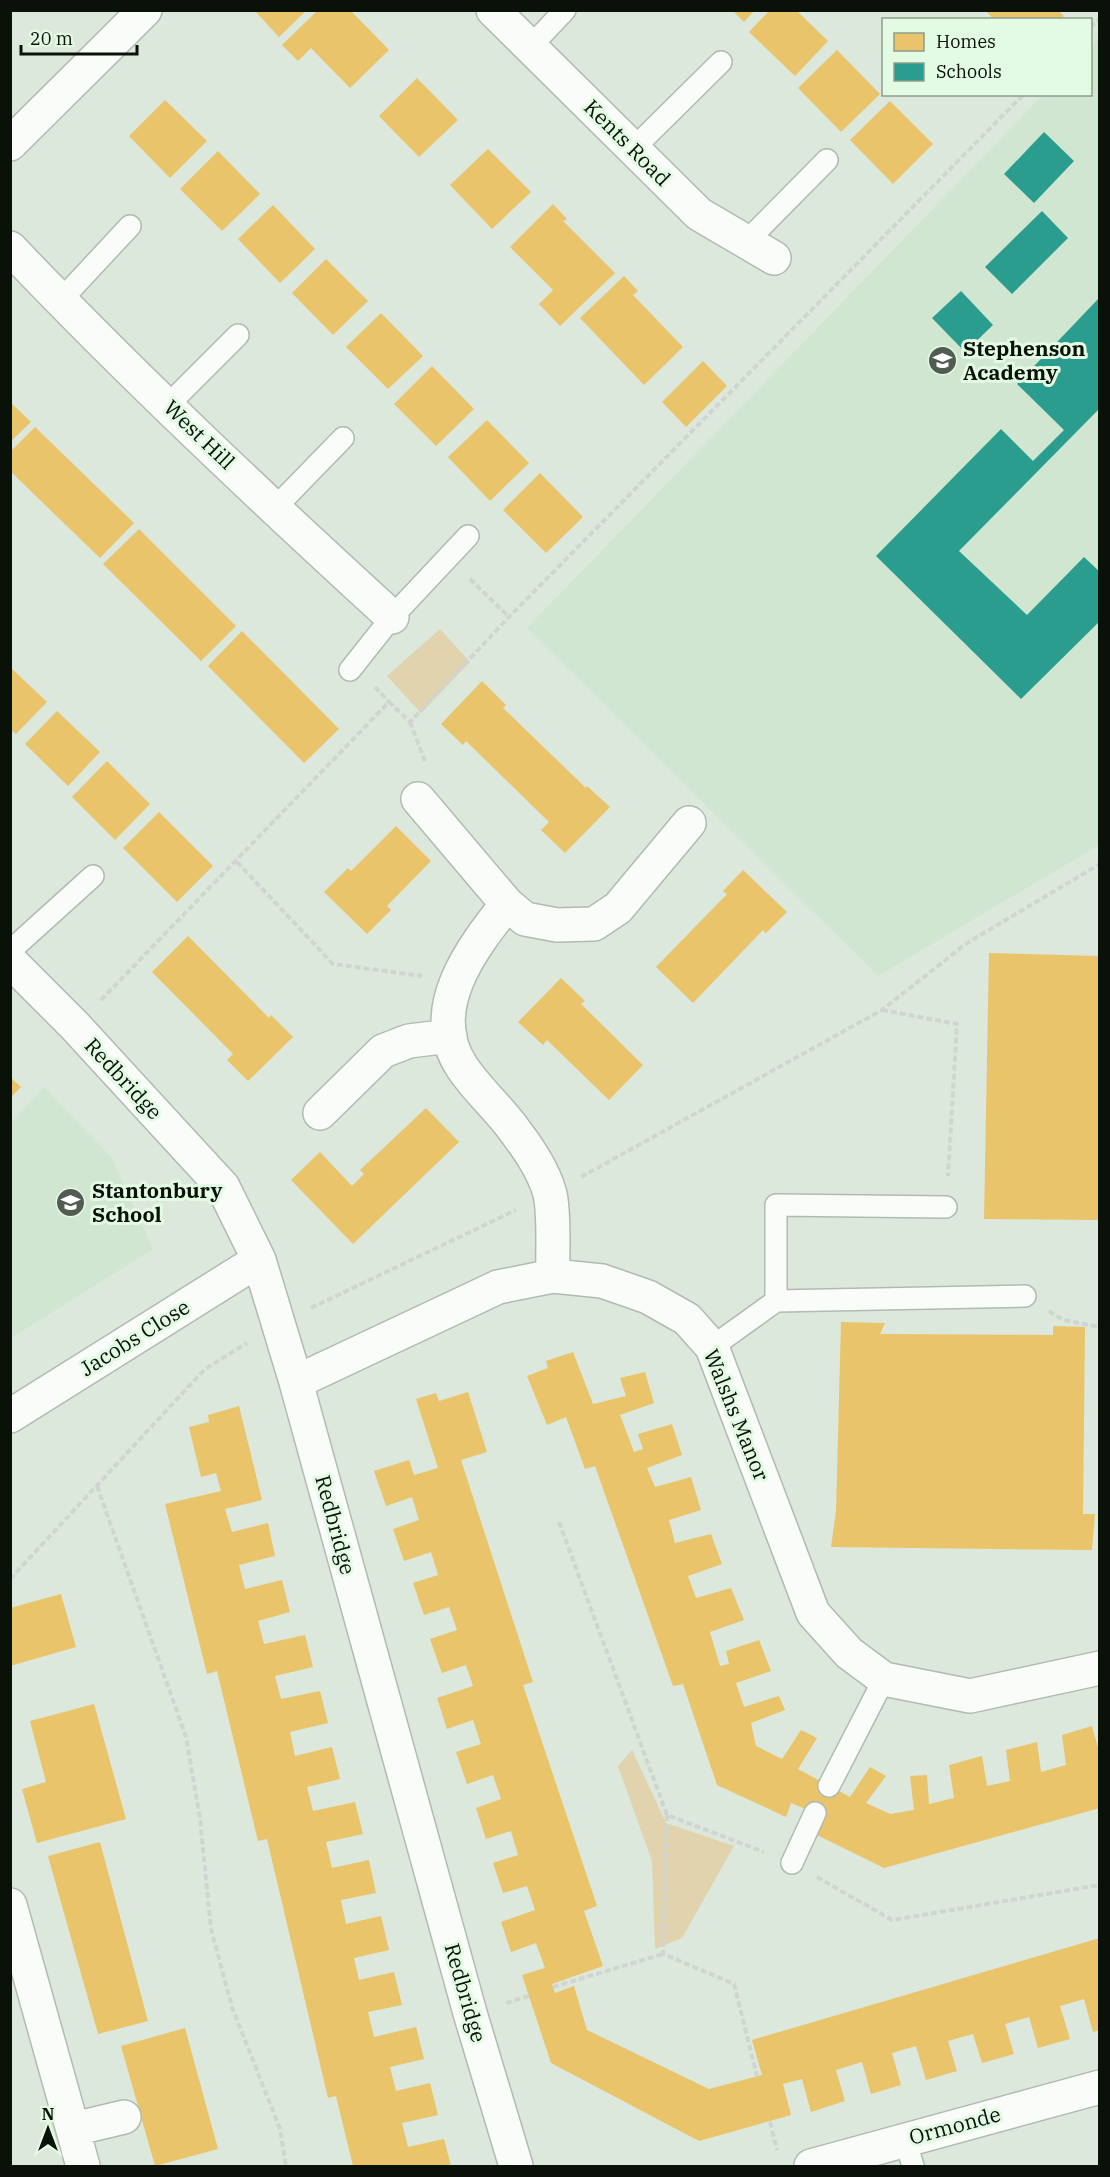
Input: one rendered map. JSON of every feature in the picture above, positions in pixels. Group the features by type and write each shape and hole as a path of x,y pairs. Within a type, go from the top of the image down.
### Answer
{"street":[{"path":"10,144 145,10"},
{"name":"Kents Road","path":"493,10 699,214 774,258"},
{"name":"West Hill","path":"10,248 60,300 274,509 392,617"},
{"path":"418,799 507,904 525,919 557,925 594,924 618,908 689,823"},
{"path":"507,904 484,933 456,981 447,1011 450,1036 462,1066 530,1149 550,1194 553,1276"},
{"name":"Redbridge","path":"10,962 75,1026 223,1188 259,1260 296,1382 467,2002 516,2166"},
{"path":"320,1113 383,1051 409,1041 450,1036"},
{"name":"Jacobs Close","path":"10,1416 259,1260"},
{"name":"Walshs Manor","path":"296,1382 498,1287 553,1276 603,1281 648,1297 687,1319 712,1347 813,1613 849,1653 884,1679 970,1696 1100,1668"},
{"path":"13,1921 83,2166"},
{"name":"Ormonde","path":"811,2166 909,2153 1100,2087"},
{"path":"74,2129 124,2117"}],"lane":[{"path":"530,47 565,10"},
{"path":"633,149 721,62"},
{"path":"746,242 826,160"},
{"path":"60,300 130,226"},
{"path":"168,405 238,335"},
{"path":"274,509 343,438"},
{"path":"350,670 392,617 468,536"},
{"path":"10,951 93,876"},
{"path":"776,1301 776,1205 946,1207"},
{"path":"712,1347 776,1301 1025,1296"},
{"path":"829,1786 884,1679"},
{"path":"792,1863 816,1813"}],"path":[{"path":"75,1026 237,862 389,702 410,722 509,617 1022,96"},
{"path":"448,558 509,617"},
{"path":"237,862 333,963 456,981"},
{"path":"882,1010 957,1024 946,1207"},
{"path":"1025,1296 1063,1320 1100,1327"},
{"path":"97,1486 186,1737 200,1818 211,1929 232,2007 280,2129 286,2166"},
{"path":"560,1522 667,1815 663,1954"},
{"path":"667,1815 792,1863 892,1920 1100,1885"},
{"path":"553,1988 663,1954 734,1984 757,2076"},
{"path":"770,2122 778,2155"}],"shaded area":[{"name":"Stephenson Academy","path":"1099,37 1099,845 878,976 527,628 1042,96 1092,96 1092,45"},
{"path":"440,629 470,662 421,713 387,676"},
{"name":"Stantonbury School","path":"44,1087 112,1158 153,1249 11,1338 11,1123"},
{"path":"632,1750 666,1823 734,1846 682,1938 655,1949 652,1861 618,1766"}],"building: Homes":[{"path":"254,10 307,10 279,37"},
{"path":"318,10 350,10 389,50 350,88 311,48 298,61 282,45"},
{"path":"732,10 755,10 744,22"},
{"path":"770,10 796,10 828,41 795,76 749,32"},
{"path":"985,10 1058,10 1064,16 1062,18 992,18"},
{"path":"837,50 880,94 841,132 798,88"},
{"path":"417,78 458,120 419,157 379,116"},
{"path":"165,100 207,141 170,178 129,136"},
{"path":"890,101 933,144 893,184 850,140"},
{"path":"488,149 531,192 492,229 450,185"},
{"path":"218,151 260,194 222,231 180,189"},
{"path":"553,204 567,219 563,221 615,273 560,326 539,304 553,290 510,247"},
{"path":"273,205 315,249 280,283 238,239"},
{"path":"326,259 368,301 333,335 292,293"},
{"path":"624,276 638,291 633,295 683,347 644,385 580,318"},
{"path":"381,313 423,356 388,389 346,347"},
{"path":"703,361 727,386 686,427 662,402"},
{"path":"432,366 474,409 436,446 394,404"},
{"path":"10,402 31,422 10,442"},
{"path":"487,420 529,463 490,501 448,457"},
{"path":"35,427 134,523 100,558 10,471 10,452"},
{"path":"540,473 583,517 546,553 503,510"},
{"path":"139,529 236,626 201,661 103,564"},
{"path":"242,631 339,729 304,763 208,666"},
{"path":"10,667 47,702 16,734 10,729"},
{"path":"482,681 506,705 503,708 586,788 587,786 610,807 565,853 541,830 549,822 466,741 463,745 441,724"},
{"path":"57,711 100,752 68,786 25,744"},
{"path":"107,761 150,804 115,840 72,797"},
{"path":"159,812 213,866 177,902 123,848"},
{"path":"396,826 431,861 387,906 391,910 367,934 324,892 348,868 351,871"},
{"path":"743,870 787,912 766,933 763,930 693,1003 656,967 727,894 723,891"},
{"path":"188,936 269,1018 271,1015 293,1037 248,1081 227,1060 233,1054 152,972"},
{"path":"989,953 1100,956 1100,1220 984,1219"},
{"path":"561,978 585,1001 581,1004 643,1065 609,1100 547,1040 543,1045 518,1022"},
{"path":"10,1077 21,1087 10,1098"},
{"path":"426,1108 459,1142 353,1244 291,1180 320,1152 352,1186 364,1174 360,1170"},
{"path":"841,1322 885,1323 880,1334 1053,1335 1053,1326 1085,1327 1083,1514 1095,1514 1092,1550 831,1547 836,1511"},
{"path":"573,1352 593,1404 626,1396 620,1378 645,1372 654,1403 620,1415 634,1452 643,1449 638,1434 672,1424 682,1455 647,1468 655,1487 691,1477 701,1510 669,1520 675,1543 711,1534 722,1564 688,1576 696,1598 731,1588 744,1620 710,1632 720,1666 729,1664 726,1651 759,1640 771,1671 736,1683 744,1707 779,1696 785,1710 751,1723 756,1746 782,1759 801,1730 817,1738 798,1769 850,1797 870,1767 886,1776 866,1803 890,1814 914,1810 910,1776 927,1775 929,1804 954,1798 949,1765 982,1756 987,1786 1010,1781 1006,1750 1037,1742 1041,1772 1066,1765 1062,1735 1092,1726 1100,1755 1100,1808 884,1868 815,1834 825,1817 791,1803 786,1817 717,1785 683,1684 673,1686 595,1466 585,1469 566,1417 547,1425 527,1376 548,1368 546,1361"},
{"path":"468,1392 487,1452 461,1460 533,1682 523,1685 597,1906 584,1911 603,1966 552,1984 555,1993 574,1986 587,2030 709,2089 762,2075 752,2040 1100,1938 1100,2030 1093,2032 1084,1999 1060,2006 1070,2039 1038,2048 1029,2017 1005,2024 1014,2054 982,2063 973,2034 948,2041 957,2071 926,2080 916,2046 892,2053 901,2085 871,2094 862,2062 836,2070 845,2101 811,2112 802,2079 783,2084 791,2115 699,2141 551,2063 522,1975 545,1968 536,1943 511,1952 501,1922 535,1910 527,1886 503,1893 493,1863 518,1855 511,1831 486,1839 476,1808 501,1799 493,1775 467,1784 456,1752 481,1744 473,1720 447,1729 437,1698 473,1686 466,1665 442,1673 430,1639 457,1630 449,1607 424,1615 413,1583 438,1575 431,1552 404,1561 393,1529 419,1520 412,1497 386,1506 374,1471 409,1460 414,1475 438,1468 416,1399 436,1393 439,1401"},
{"path":"239,1406 262,1500 225,1509 232,1532 268,1523 275,1556 239,1565 245,1589 282,1580 290,1612 258,1621 264,1644 305,1635 313,1667 275,1676 281,1699 320,1691 328,1723 290,1732 295,1756 332,1747 340,1779 307,1787 313,1811 355,1802 363,1834 326,1842 332,1868 369,1860 376,1893 341,1900 346,1924 381,1916 389,1950 354,1958 359,1980 394,1972 402,2005 368,2012 374,2037 416,2027 424,2059 390,2067 396,2091 430,2083 438,2115 402,2123 408,2147 444,2139 451,2166 353,2166 336,2096 328,2098 267,1839 258,1841 217,1671 207,1674 165,1504 221,1491 216,1473 201,1477 189,1427 209,1422 208,1415"},
{"path":"61,1594 76,1647 10,1666 10,1608"},
{"path":"94,1704 126,1819 37,1843 22,1789 46,1782 30,1721"},
{"path":"100,1842 148,2021 98,2034 48,1856"},
{"path":"185,2028 218,2149 155,2166 121,2046"}],"building: Schools":[{"path":"1044,132 1074,161 1034,203 1004,174"},
{"path":"1042,211 1068,238 1012,294 985,267"},
{"path":"961,291 993,325 965,352 932,318"},
{"path":"1100,297 1100,408 959,551 1027,615 1084,557 1100,572 1100,621 1021,699 876,556 1001,429 1033,461 1064,430 1017,384"}],"place":[{"name":"Stephenson Academy","path":"942,361"},
{"name":"Stantonbury School","path":"71,1203"}]}
